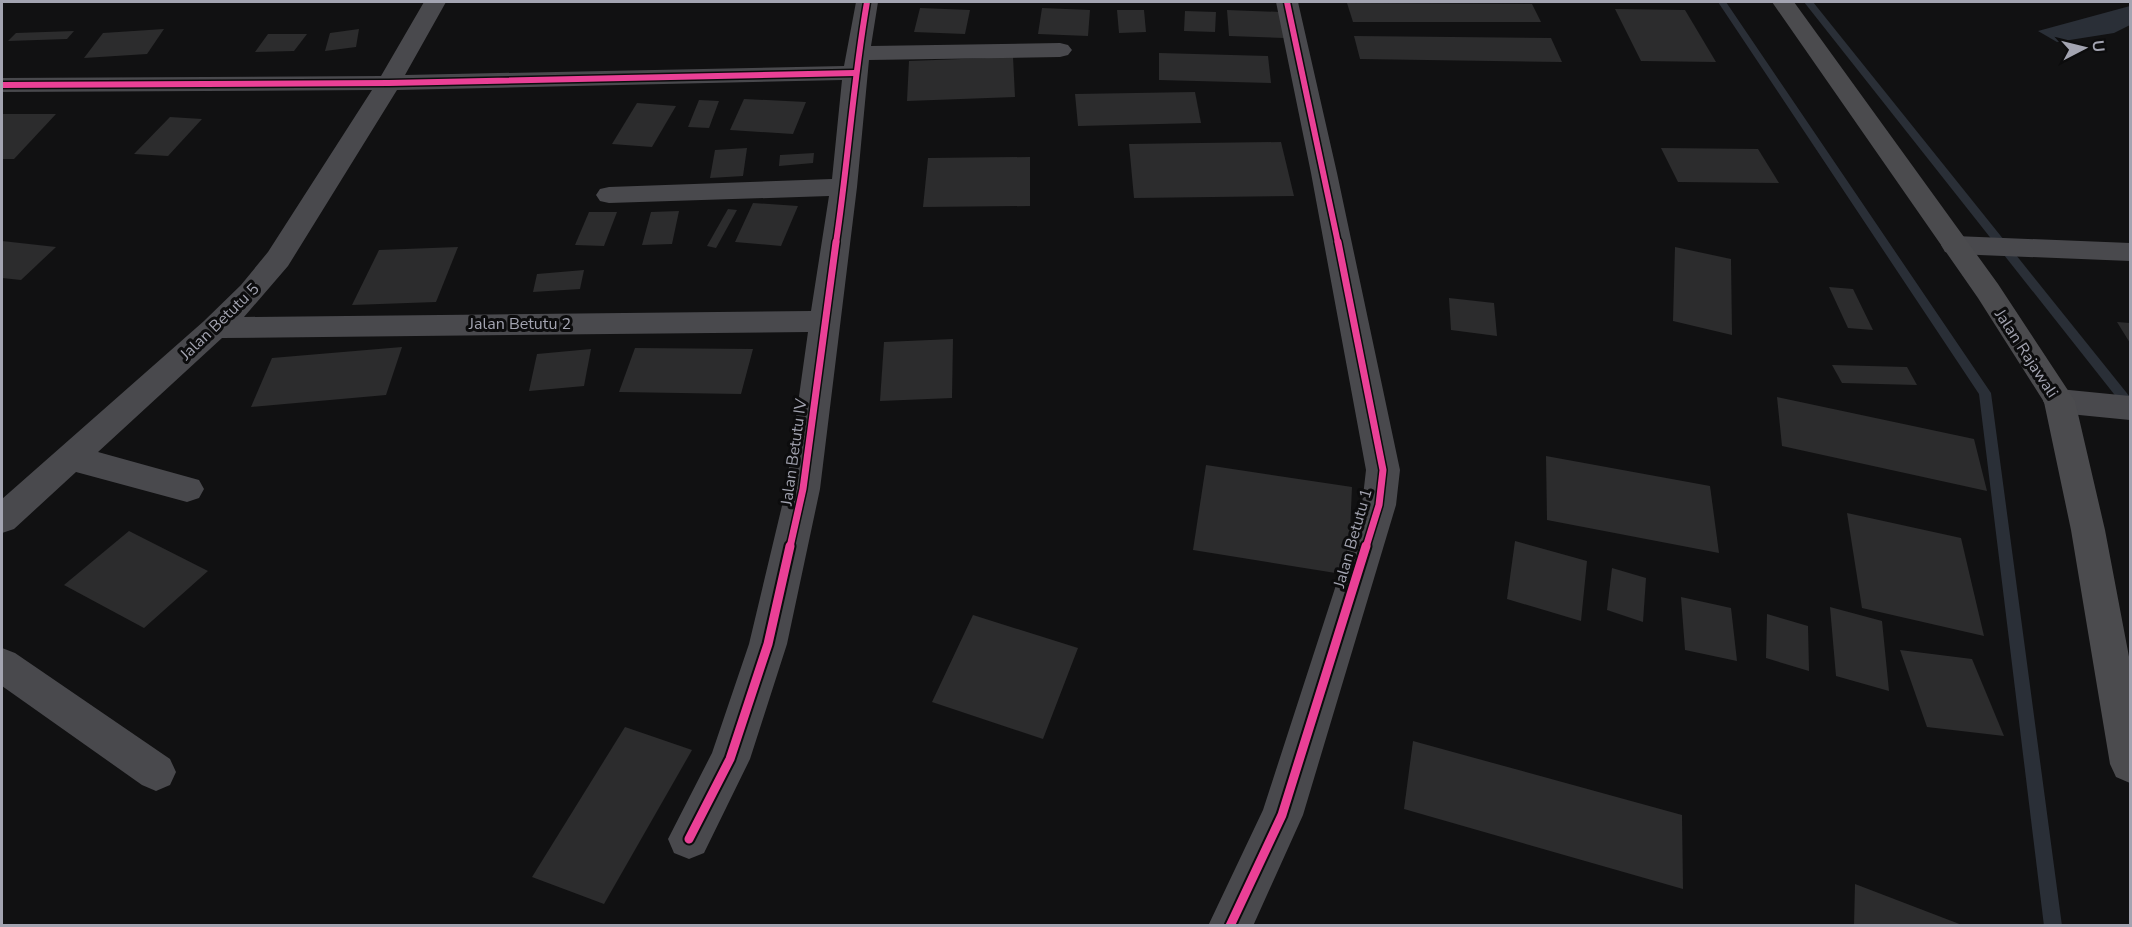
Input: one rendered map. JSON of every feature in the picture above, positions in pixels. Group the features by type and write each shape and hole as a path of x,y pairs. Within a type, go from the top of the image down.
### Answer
{"main road":[{"name":"Jalan Rajawali","path":"1783,2 1955,245 2059,401 2124,695 2130,764"}],"street":[{"name":"Jalan Betutu 5","path":"2,519 252,292 278,259 389,83 435,2"},
{"name":"Jalan Betutu IV","path":"689,839 730,759 768,644 803,489 844,187 857,63 867,2"},
{"name":"Jalan Betutu 1","path":"1230,926 1281,815 1379,505 1383,470 1324,173 1287,2"},
{"path":"2,85 389,83 857,63 1060,50"},
{"path":"609,195 844,187"},
{"path":"1955,245 2130,252"},
{"name":"Jalan Betutu 2","path":"215,328 824,321"},
{"path":"2059,401 2130,408"},
{"path":"70,458 188,489"},
{"path":"2,665 156,772"}],"shaded area":[{"path":"2130,6 2130,25 2114,33 2057,42 2038,31"}],"building":[{"path":"1347,3 1532,4 1541,22 1353,22"},
{"path":"920,8 970,10 965,34 914,32"},
{"path":"1042,8 1090,10 1088,36 1038,34"},
{"path":"1615,9 1685,10 1716,62 1641,61"},
{"path":"1117,10 1144,10 1146,32 1119,33"},
{"path":"1227,10 1281,12 1284,38 1229,36"},
{"path":"1185,11 1216,12 1215,32 1184,31"},
{"path":"164,29 147,54 84,58 103,33"},
{"path":"359,29 356,47 325,51 330,33"},
{"path":"74,31 67,39 8,41 16,33"},
{"path":"268,34 307,34 294,51 255,52"},
{"path":"1354,36 1551,38 1562,62 1360,59"},
{"path":"1159,53 1268,56 1271,83 1159,80"},
{"path":"1013,57 1015,97 907,101 909,61"},
{"path":"1195,92 1201,123 1078,126 1075,94"},
{"path":"744,99 806,102 793,134 730,130"},
{"path":"699,100 719,101 709,128 688,127"},
{"path":"637,103 676,106 652,147 612,144"},
{"path":"2,114 56,114 14,159 2,159"},
{"path":"170,117 202,119 168,156 134,154"},
{"path":"1281,142 1294,196 1134,198 1129,144"},
{"path":"747,148 743,176 710,178 715,150"},
{"path":"1661,148 1758,149 1779,183 1678,182"},
{"path":"814,153 813,163 779,166 780,155"},
{"path":"1030,157 1030,206 923,207 928,158"},
{"path":"753,203 798,206 781,246 735,242"},
{"path":"728,209 737,210 716,248 707,246"},
{"path":"679,211 672,244 642,245 651,212"},
{"path":"589,212 617,212 604,246 575,245"},
{"path":"2,241 56,247 21,280 2,278"},
{"path":"458,247 436,302 352,305 379,250"},
{"path":"1675,247 1731,259 1732,335 1673,321"},
{"path":"584,270 580,289 533,292 537,274"},
{"path":"1829,287 1853,289 1873,330 1848,328"},
{"path":"1449,298 1494,303 1497,336 1451,330"},
{"path":"2117,322 2130,323 2130,343"},
{"path":"953,339 952,398 880,401 884,342"},
{"path":"402,347 386,395 251,407 272,358"},
{"path":"635,348 753,349 741,394 619,392"},
{"path":"591,349 584,386 529,391 537,354"},
{"path":"1832,365 1907,367 1917,385 1842,383"},
{"path":"1777,397 1974,439 1987,491 1782,446"},
{"path":"1546,456 1710,486 1719,553 1547,520"},
{"path":"1206,465 1352,487 1348,575 1193,550"},
{"path":"1847,513 1961,538 1984,636 1862,608"},
{"path":"129,531 208,571 144,628 64,585"},
{"path":"1515,541 1587,561 1581,621 1507,599"},
{"path":"1612,568 1646,578 1643,622 1607,610"},
{"path":"1681,597 1731,608 1737,661 1685,650"},
{"path":"1830,607 1882,621 1889,691 1836,676"},
{"path":"1767,614 1808,626 1809,671 1766,658"},
{"path":"973,615 1078,648 1043,739 932,702"},
{"path":"1900,650 1972,659 2004,736 1927,727"},
{"path":"625,727 692,750 604,904 532,877"},
{"path":"1413,741 1682,815 1683,889 1404,809"},
{"path":"1855,884 1962,925 1962,926 1854,926"}],"waterway":[{"path":"1722,2 1985,393 2053,926"},
{"path":"1809,2 2130,405"}],"cycle path":[{"path":"689,839 730,759 768,644 803,489 844,187 855,73 867,2"},
{"path":"1230,926 1282,815 1379,505 1383,470 1324,173 1287,2"},
{"path":"2,85 389,83 855,73"}]}
